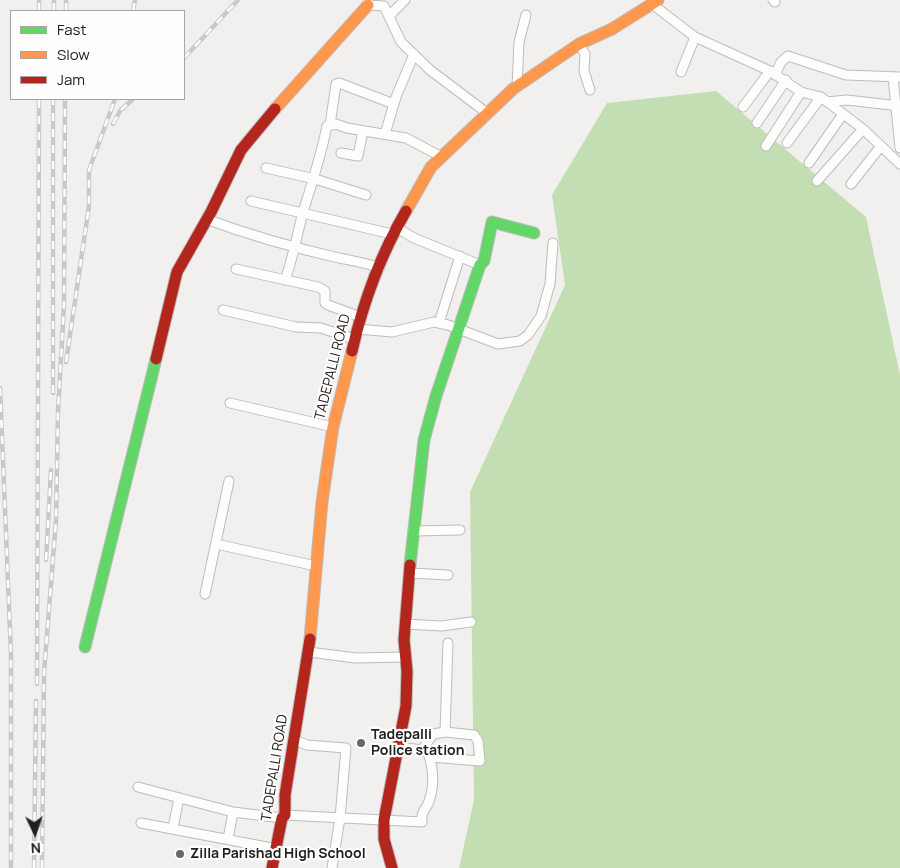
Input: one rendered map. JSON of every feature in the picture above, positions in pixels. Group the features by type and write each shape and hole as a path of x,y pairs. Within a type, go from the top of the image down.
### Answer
{"street":[{"path":"390,15 405,0"},
{"path":"85,647 177,272 241,150 258,126 368,2 384,6 390,15 401,42 430,70 487,113"},
{"path":"655,2 695,37 786,80 801,92 824,100 863,129 900,164"},
{"name":"TADEPALLI ROAD","path":"272,868 284,816 285,795 309,652 322,502 333,427 360,317 395,231 431,167 440,156 517,86 579,44 612,29 655,2"},
{"path":"517,86 519,42 526,15"},
{"path":"681,72 695,37"},
{"path":"579,44 585,54 584,71 590,90"},
{"path":"385,134 394,104 414,54"},
{"path":"743,107 788,56 846,75 897,77 900,148"},
{"path":"757,123 786,80"},
{"path":"285,280 303,213 315,179 327,126 330,124 336,84 339,83 394,104"},
{"path":"766,146 801,92"},
{"path":"787,143 824,100 853,100 898,107"},
{"path":"809,163 843,114"},
{"path":"330,124 406,138 440,156"},
{"path":"817,181 863,129"},
{"path":"341,153 358,156 364,131"},
{"path":"851,184 881,146"},
{"path":"266,168 315,179 366,195"},
{"path":"251,201 395,231 480,265"},
{"path":"206,219 295,246 341,258 358,260 380,268"},
{"path":"392,868 384,839 384,820 395,753 399,747 406,706 405,624 413,531 424,440 458,329 480,265 484,261 489,246 492,222 534,233"},
{"path":"223,310 296,327 321,328 356,334 392,332 421,324 439,324 498,344 520,341 528,335 541,316 550,284 553,243"},
{"path":"439,324 460,256"},
{"path":"236,268 318,287 325,291 325,302 328,305 360,317"},
{"path":"230,403 333,427"},
{"path":"205,594 229,481"},
{"path":"413,531 460,530"},
{"path":"216,544 316,566"},
{"path":"410,573 448,575"},
{"path":"405,624 442,626 472,622"},
{"path":"445,732 448,643"},
{"path":"309,652 356,658 405,657"},
{"path":"422,750 433,734 445,732 474,735 478,741 480,761 430,757"},
{"path":"295,740 307,745 346,748 340,818 332,868"},
{"path":"138,787 233,812 422,822 421,815 433,789 434,768 428,753 422,750 399,747"},
{"path":"173,828 179,798"},
{"path":"228,839 233,812"},
{"path":"141,823 277,849"}],"green space":[{"path":"716,91 866,217 900,375 900,868 459,868 474,800 470,492 565,285 552,195 607,103"}],"railway":[{"path":"39,0 39,10"},
{"path":"54,0 54,10"},
{"path":"66,0 66,10"},
{"path":"133,10 135,0"},
{"path":"185,57 238,0"},
{"path":"37,684 39,100"},
{"path":"53,100 53,393"},
{"path":"42,868 44,673 56,520 58,411 64,305 65,100"},
{"path":"66,362 89,206 89,170 115,100"},
{"path":"113,124 120,111 132,100"},
{"path":"0,388 11,655 11,868"},
{"path":"46,560 51,470"},
{"path":"34,868 36,701"}],"traffic: fast":[{"path":"410,565 424,440 436,396 480,265 484,261 492,222 534,233"},
{"path":"85,647 156,359"}],"traffic: slow":[{"path":"406,211 431,167 513,89 579,44 612,29 658,0"},
{"path":"275,109 368,5"},
{"path":"310,639 322,502 333,427 352,351"}],"traffic: jam":[{"path":"156,359 177,272 211,212 241,150 275,109"},
{"path":"352,351 374,279 406,211"},
{"path":"392,868 384,839 384,820 406,706 407,671 404,640 410,565"},
{"path":"272,868 282,818 285,815 285,795 310,639"}],"place":[{"name":"Tadepalli Police station","path":"361,743"},
{"name":"Zilla Parishad High School","path":"180,854"}]}
